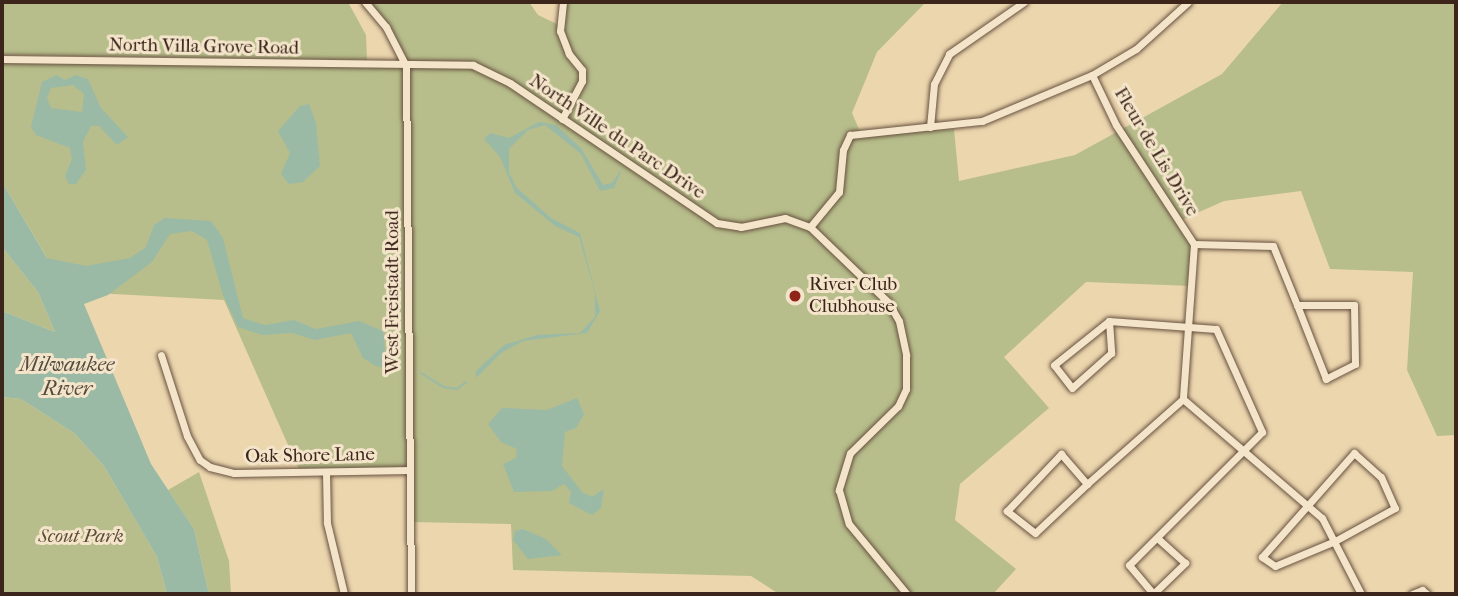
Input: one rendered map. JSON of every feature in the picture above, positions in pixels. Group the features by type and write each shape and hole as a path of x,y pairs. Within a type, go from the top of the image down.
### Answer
{"street":[{"name":"West Freistadt Road","path":"365,2 386,27 405,66 411,594"},
{"path":"562,119 582,81 582,69 569,54 560,31 563,2"},
{"path":"930,127 933,84 949,54 1024,2"},
{"path":"907,594 849,524 839,490 850,453 898,406 906,389 906,355 899,321 888,302 810,227 839,192 844,144 850,135 982,121 1092,75 1136,49 1188,2"},
{"name":"North Villa Grove Road","path":"2,58 405,66"},
{"name":"North Ville du Parc Drive","path":"405,66 481,67 717,223 741,227 785,218 810,227"},
{"name":"Fleur de Lis Drive","path":"1092,75 1116,125 1194,244"},
{"path":"1087,484 1061,454 1007,511 1035,533 1183,399 1194,244 1273,246 1326,379 1355,364 1354,305 1297,305"},
{"path":"1109,321 1111,353 1072,388 1054,365 1109,321 1216,329 1262,432 1158,539 1129,565 1153,594 1185,563 1158,539"},
{"name":"Oak Shore Lane","path":"161,355 177,410 200,460 234,474 410,470"},
{"path":"1183,399 1308,506 1335,541 1361,594"},
{"path":"1354,453 1381,477 1395,508 1335,541 1275,566 1262,557 1354,453"},
{"path":"326,472 327,523 344,594"},
{"path":"1412,594 1422,590 1427,594"}],"green space":[{"path":"2,2 348,2 366,35 367,60 2,55"},
{"path":"365,2 529,2 538,15 559,25 563,2 926,2 877,52 852,113 861,134 954,129 959,181 1075,155 1222,74 1283,2 1456,2 1456,435 1437,436 1407,370 1413,272 1330,269 1301,191 1224,201 1179,221 1194,244 1192,286 1086,282 1004,357 1049,408 960,484 955,520 1016,569 993,594 779,594 751,576 513,570 511,524 411,522 410,470 300,472 224,300 77,292 52,266 2,182 2,59 405,66 397,45"},
{"path":"2,247 38,292 55,332 2,311"},
{"name":"Scout Park","path":"2,397 21,399 74,433 104,466 157,557 167,594 2,594"},
{"path":"199,472 229,561 231,594 209,594 194,529 168,490"}],"water":[{"path":"56,75 65,80 75,75 88,79 101,108 128,137 117,145 99,126 91,126 83,142 86,170 76,184 69,184 65,176 72,159 70,148 36,135 31,127 42,82","holes":["73,85 84,94 82,112 51,108 47,98 51,88"]},
{"path":"309,104 316,123 320,166 303,182 289,184 281,174 290,153 278,131 300,106"},
{"path":"539,122 556,125 581,148 603,185 612,183 623,167 614,188 600,191 581,154 545,125 528,130 509,149 509,173 517,188 551,218 580,233 600,311 587,333 523,341 501,353 476,378 476,371 504,345 537,335 580,333 595,317 595,293 579,237 555,226 515,193 500,157 484,139 490,133 509,138"},
{"name":"Milwaukee River","path":"2,182 47,258 86,266 130,258 146,247 154,225 165,218 211,221 223,238 243,318 265,325 294,320 316,329 359,321 383,331 385,351 400,361 394,370 376,366 363,358 351,333 315,340 292,333 262,335 238,327 223,295 207,240 192,231 170,234 152,262 108,295 84,304 151,464 194,529 209,594 167,594 157,557 104,466 74,433 21,399 2,397 2,311 55,332 38,292 2,247"},
{"path":"577,398 584,414 576,428 565,432 562,466 582,492 592,497 604,489 601,508 592,515 569,503 571,492 564,484 552,491 514,492 503,464 516,458 517,449 501,442 488,424 502,408 547,410"},
{"path":"523,529 546,539 562,555 528,559 513,540 515,531"}],"waterway":[{"path":"421,373 443,387 457,389 466,382"}],"place":[{"name":"River Club Clubhouse","path":"795,296"}]}
